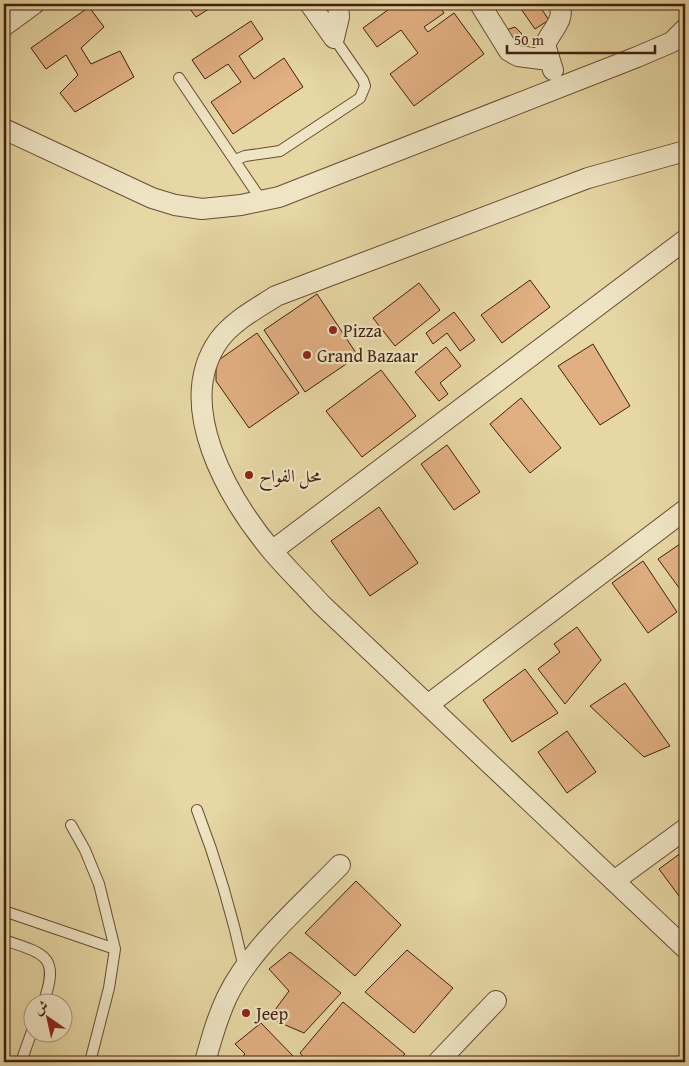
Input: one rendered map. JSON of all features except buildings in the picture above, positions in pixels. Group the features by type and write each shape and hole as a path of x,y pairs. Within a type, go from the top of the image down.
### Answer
{"street":[{"path":"4,26 34,4"},
{"path":"310,4 334,38"},
{"path":"334,38 339,17 338,4"},
{"path":"480,4 509,51 518,56 549,60"},
{"path":"559,4 562,12 560,20 545,45 560,87"},
{"path":"4,129 152,198 175,205 202,209 262,201 672,42 685,29"},
{"path":"685,151 588,178 276,296 238,322 220,340 206,364 202,384 203,415 210,448 220,471 248,519 272,551 321,604 429,704 685,948"},
{"path":"272,551 685,240"},
{"path":"429,704 685,510"},
{"path":"614,881 685,829"},
{"path":"205,1062 216,1024 228,995 244,969 266,942 340,865"},
{"path":"438,1062 496,1001"}],"lane":[{"path":"235,160 245,156 280,151 360,98 365,86 363,80 334,38"},
{"path":"179,78 262,201"},
{"path":"197,810 219,871 232,915 244,969"},
{"path":"71,824 86,850 99,884 115,949 109,988 90,1062"},
{"path":"4,911 115,949"},
{"path":"4,940 34,950 48,961 51,981 46,994"},
{"path":"21,1062 27,1044"}],"place":[{"name":"Pizza","path":"333,330"},
{"name":"Grand Bazaar","path":"307,355"},
{"name":"محل الفواح","path":"249,475"},
{"name":"Jeep","path":"246,1013"}]}
